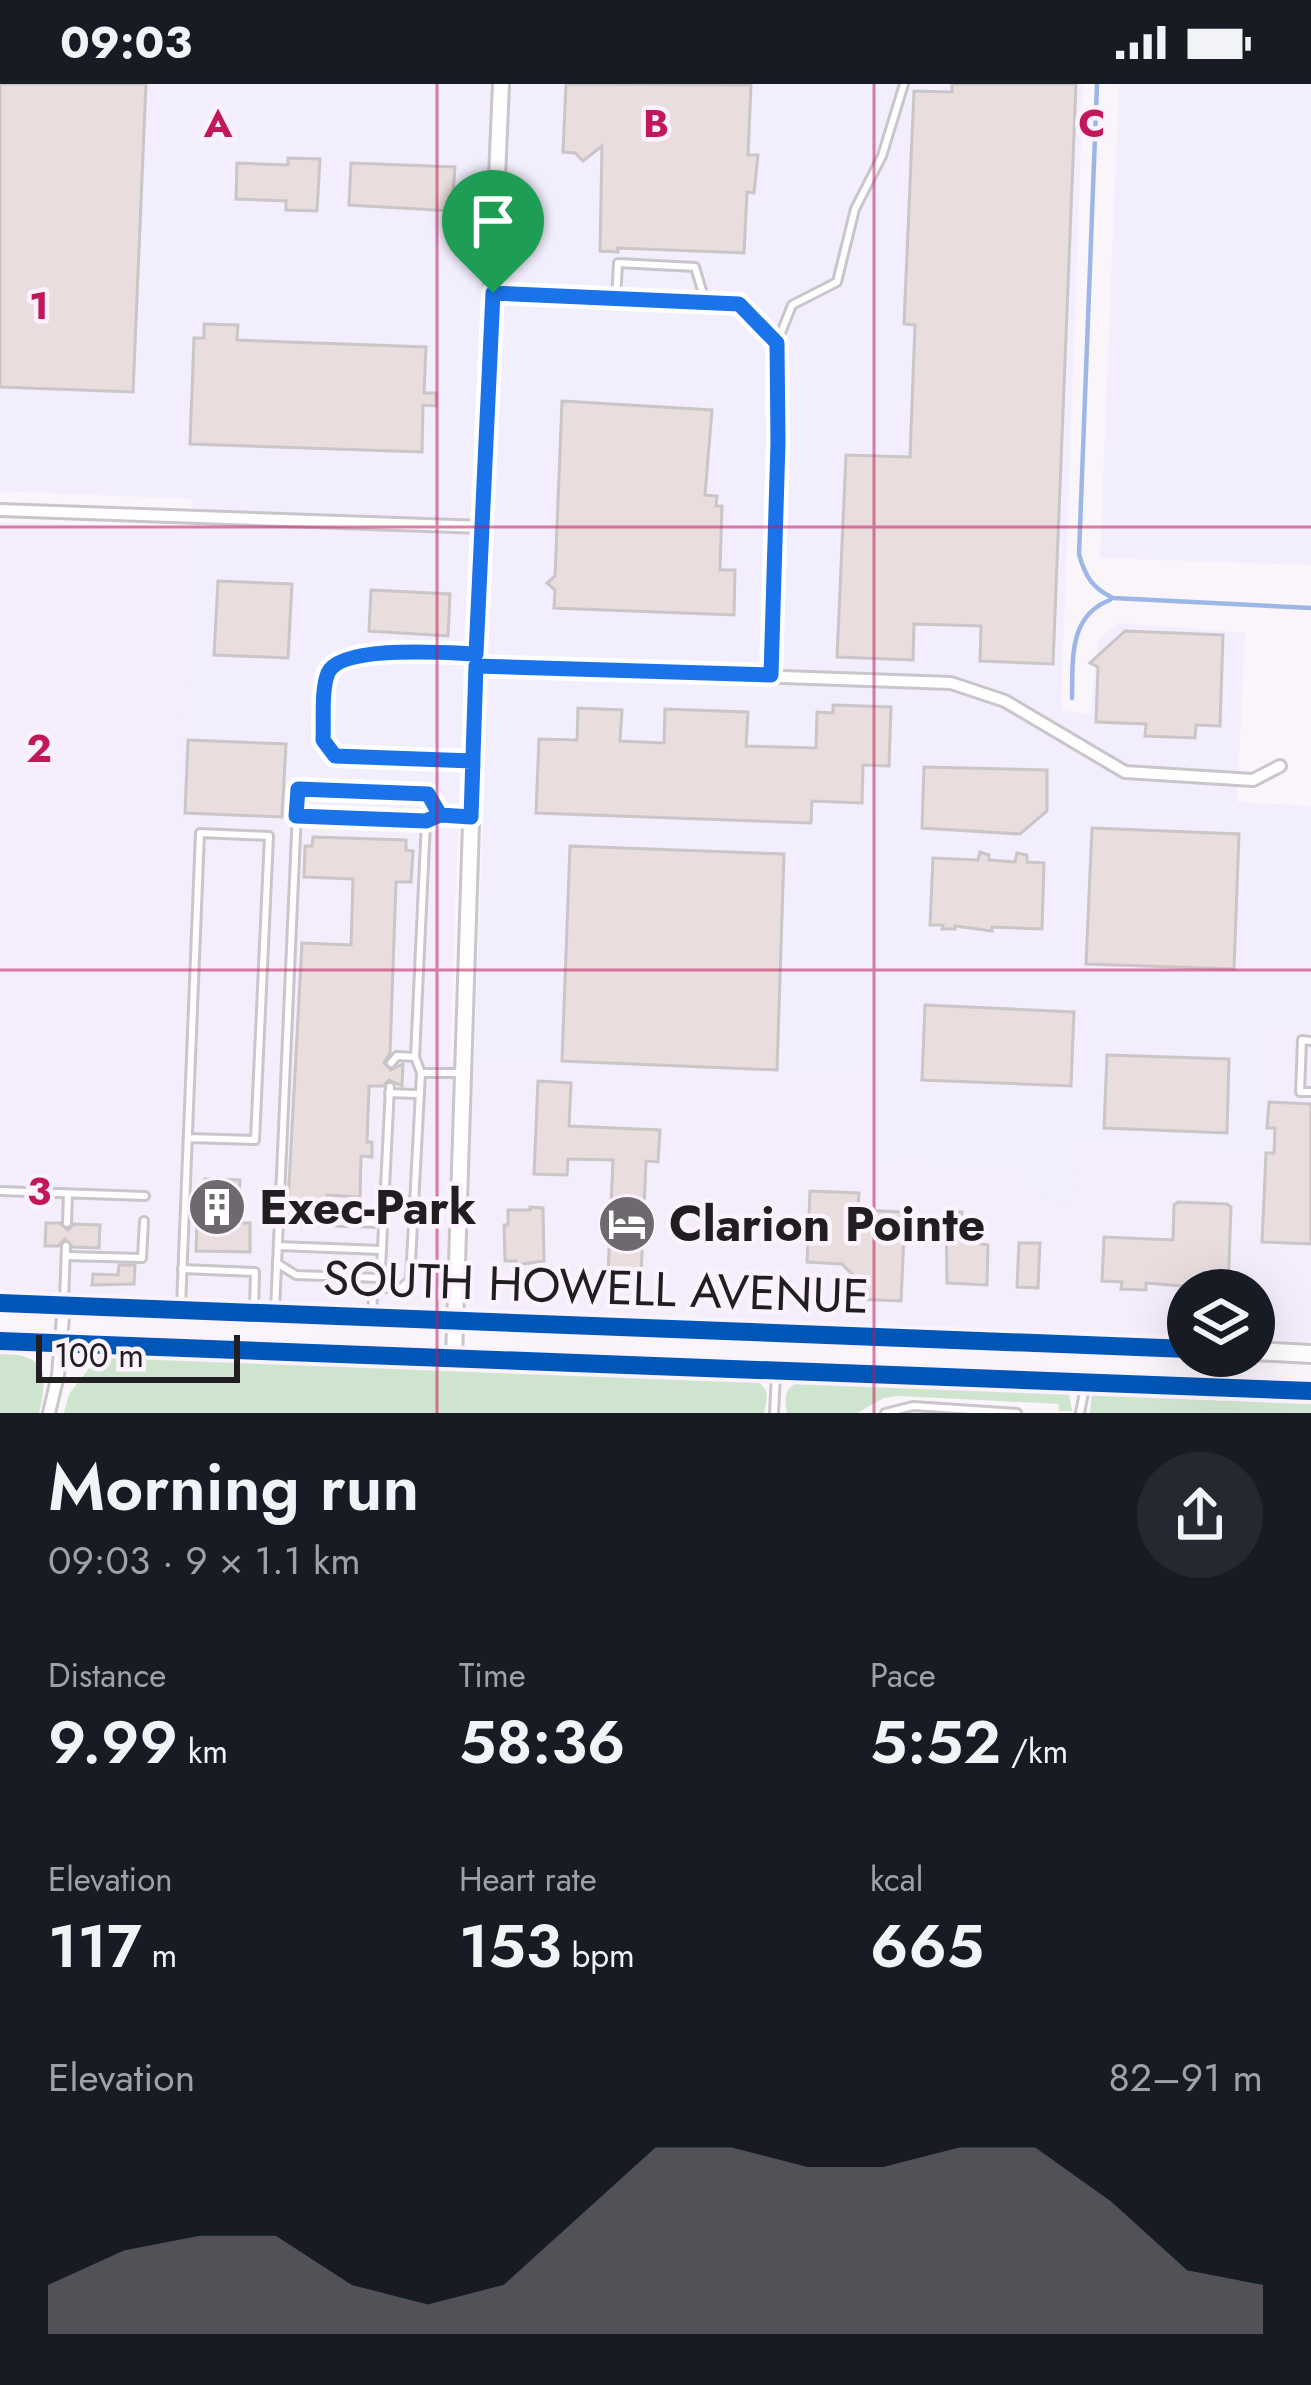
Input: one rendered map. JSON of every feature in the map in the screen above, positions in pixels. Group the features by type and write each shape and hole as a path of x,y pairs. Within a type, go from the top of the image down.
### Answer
{"main road":[{"name":"SOUTH HOWELL AVENUE","path":"0,1303 1167,1348"},
{"name":"SOUTH HOWELL AVENUE","path":"0,1341 1311,1391"},
{"path":"1275,1353 1311,1354"}],"street":[{"path":"454,1358 476,660 501,84"},
{"path":"771,675 777,343"},
{"path":"0,510 484,527"},
{"path":"476,660 951,683 1005,700 1110,765 1147,776 1253,780 1280,766"},
{"path":"50,1413 64,1305"}],"lane":[{"path":"493,293 739,304 777,343 792,305 837,282 854,209 882,156 904,84"},
{"path":"616,298 618,263 695,267 706,304"},
{"path":"473,761 335,756 323,740 328,673 336,664 384,652 476,660"},
{"path":"274,1313 298,789 428,794 440,815"},
{"path":"296,816 426,821 440,815 471,817"},
{"path":"277,1264 296,1275 401,1288 410,1280 421,1073 415,1057 426,821"},
{"path":"181,1310 200,833 269,836 255,1140 188,1138"},
{"path":"1311,1041 1302,1040 1300,1092 1311,1092"},
{"path":"391,1063 397,1056 415,1057"},
{"path":"421,1073 463,1073"},
{"path":"372,1317 373,1296 380,1283 390,1090 417,1094"},
{"path":"0,1191 145,1196"},
{"path":"67,1223 68,1194"},
{"path":"279,1220 382,1223"},
{"path":"66,1256 142,1258 144,1221"},
{"path":"64,1305 66,1246"},
{"path":"278,1246 381,1250"},
{"path":"182,1269 255,1271 254,1312"},
{"path":"774,1413 777,1370"},
{"path":"1081,1413 1087,1383"},
{"path":"885,1413 913,1406 1017,1413"}],"shaded area":[{"path":"0,84 1083,84 1061,710 1090,715 1098,639 1119,623 1245,633 1237,802 1311,806 1311,1034 1270,1032 1265,1154 1077,1145 1074,1201 1019,1199 1019,1172 877,1165 879,1079 474,1063 484,792 284,781 281,826 179,823 192,499 0,491"},
{"path":"1119,84 1311,84 1311,565 1100,558"},
{"path":"0,522 191,529 180,823 283,781 459,789 450,1062 880,1079 878,1165 1020,1172 1073,1201 1076,1145 1265,1154 1270,1032 1311,1034 1311,1342 1275,1341 1275,1269 1167,1269 1167,1336 0,1291"}],"green space":[{"path":"0,1353 27,1357 40,1368 44,1387 39,1413 0,1413"},
{"path":"98,1357 754,1380 763,1386 767,1398 764,1413 64,1413 69,1394"},
{"path":"801,1382 1069,1394 1072,1411 1059,1411 1058,1404 900,1396 884,1398 857,1413 787,1413 786,1393"},
{"path":"1092,1395 1311,1404 1311,1413 1090,1413"}],"building":[{"path":"0,84 146,84 133,392 0,387"},
{"path":"566,84 751,85 748,155 758,155 754,193 747,192 744,253 600,251 602,146 583,161 575,153 563,152"},
{"path":"952,84 1076,84 1053,664 980,661 981,626 914,624 913,660 837,657 846,455 910,457 915,325 904,324 914,91 952,92"},
{"path":"288,158 320,159 317,211 286,210 286,201 236,199 237,163 288,165"},
{"path":"351,163 455,167 452,211 349,205"},
{"path":"204,324 238,325 237,340 426,347 424,393 436,393 436,406 423,405 422,452 190,444 194,338 204,338"},
{"path":"562,401 712,410 705,495 717,496 716,506 722,506 720,570 735,570 734,615 554,608 555,590 547,583 555,576"},
{"path":"218,581 292,584 288,658 214,655"},
{"path":"371,590 450,594 448,636 369,631"},
{"path":"1125,631 1223,635 1220,726 1196,725 1195,738 1145,736 1146,724 1096,722 1098,667 1090,663"},
{"path":"833,705 891,707 889,766 863,765 862,803 812,801 811,823 536,813 539,739 577,740 578,708 622,710 620,741 664,743 665,709 748,712 746,746 816,748 817,712 833,713"},
{"path":"188,740 286,744 282,817 185,813"},
{"path":"924,767 1047,770 1047,811 1020,834 922,828"},
{"path":"1092,828 1239,834 1234,969 1086,964"},
{"path":"313,837 406,840 406,850 413,851 411,882 396,882 390,1053 384,1063 391,1070 403,1064 402,1086 389,1080 383,1086 369,1086 367,1142 372,1142 372,1157 361,1156 360,1197 327,1195 326,1204 288,1203 302,943 351,945 353,879 304,877 305,846 312,846"},
{"path":"570,846 784,854 777,1070 562,1061"},
{"path":"980,852 989,855 989,860 1015,862 1017,853 1027,855 1027,862 1044,863 1042,929 992,927 992,931 930,925 933,858 978,860"},
{"path":"925,1005 1074,1012 1071,1086 922,1080"},
{"path":"1107,1055 1229,1059 1227,1133 1104,1128"},
{"name":"Clarion Pointe","path":"538,1081 571,1083 569,1126 660,1130 658,1162 646,1161 641,1275 608,1274 613,1160 568,1159 567,1175 534,1174"},
{"path":"1269,1102 1311,1104 1311,1244 1262,1242 1266,1153 1274,1153 1275,1128 1267,1128"},
{"name":"Exec-Park","path":"205,1179 240,1180 239,1195 230,1194 229,1223 250,1223 250,1252 196,1251 197,1222 204,1223"},
{"path":"810,1191 859,1193 858,1210 905,1212 901,1301 853,1299 854,1276 842,1264 807,1262"},
{"path":"1174,1205 1231,1207 1229,1269 1167,1269 1167,1285 1146,1283 1146,1290 1121,1289 1122,1282 1102,1281 1104,1237 1173,1240"},
{"path":"543,1208 544,1261 516,1265 516,1261 505,1261 504,1225 508,1225 508,1210"},
{"path":"946,1212 962,1212 961,1240 988,1245 987,1285 947,1283"},
{"path":"46,1223 60,1223 68,1230 74,1224 100,1225 99,1248 73,1247 65,1239 58,1246 45,1246"},
{"path":"1019,1243 1040,1243 1038,1288 1017,1287"},
{"path":"119,1265 135,1265 134,1284 92,1285 93,1274 118,1275"}],"waterway":[{"path":"1097,84 1079,554 1084,569 1113,598 1311,608"},
{"path":"1072,698 1073,655 1080,628 1096,607 1110,600"}],"cycle path":[{"path":"0,1303 1167,1348"},
{"path":"0,1341 1311,1391"}],"place":[{"name":"Exec-Park","path":"217,1207"},
{"name":"Clarion Pointe","path":"627,1224"}],"route":[{"path":"493,293 476,654 384,652 336,664 328,673 323,740 335,756 473,761 471,817 440,815 426,821 296,816 298,789 428,794 440,815 471,817 473,761 476,666 771,675 777,343 739,304 493,293"}]}
